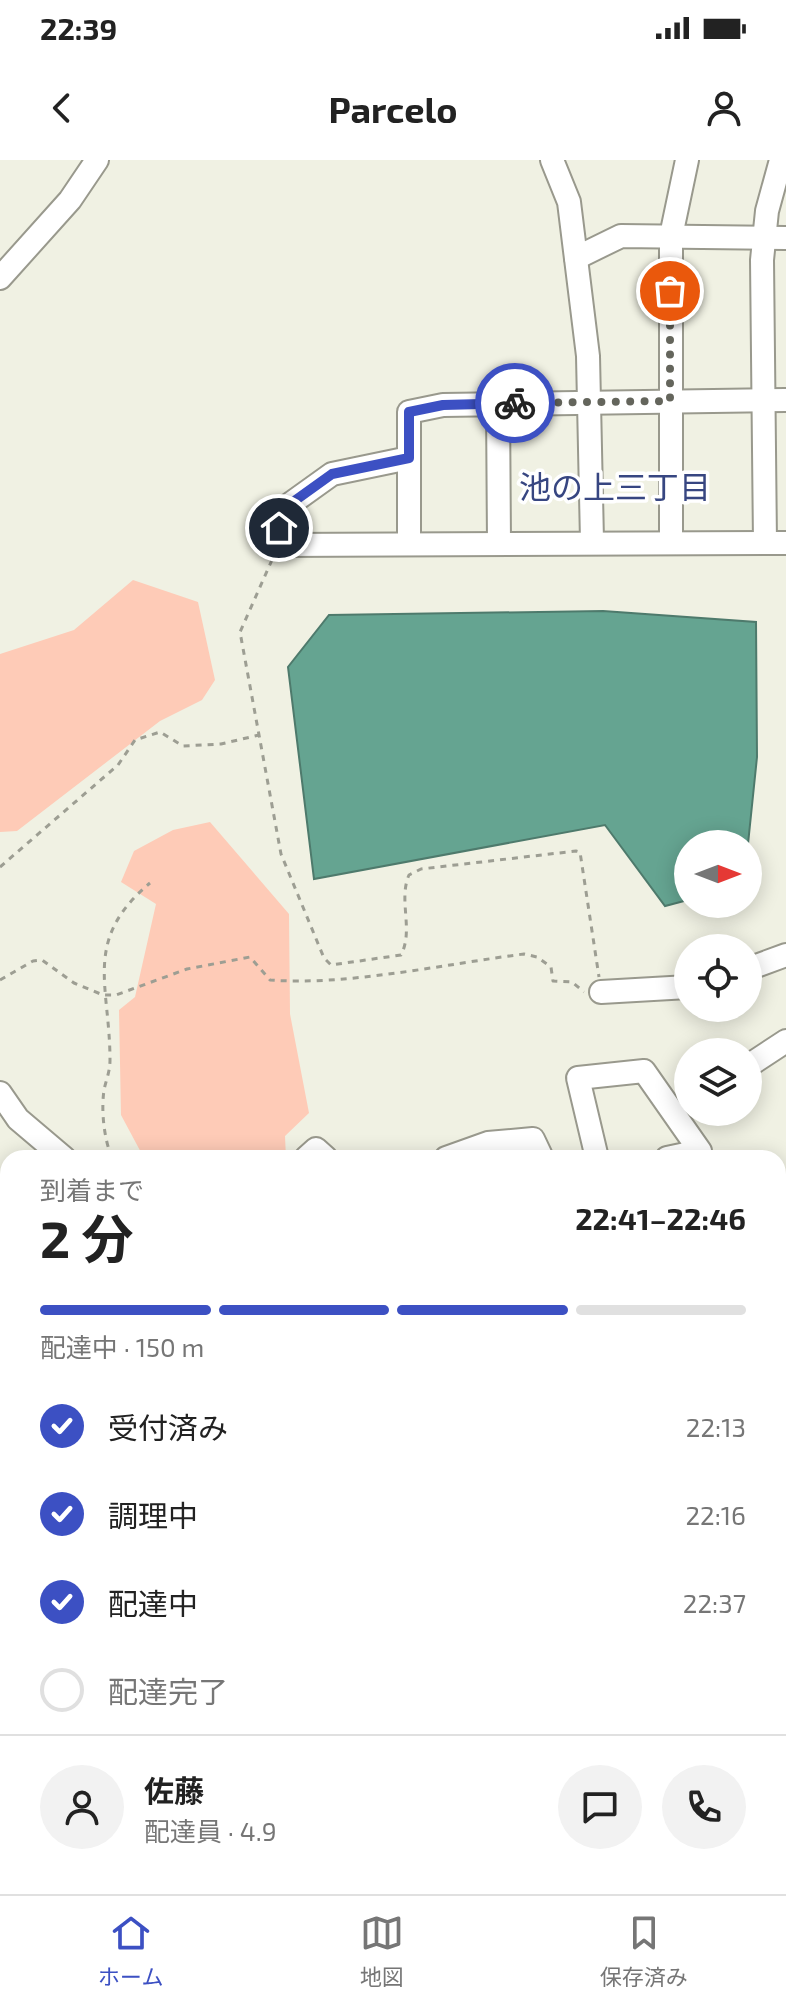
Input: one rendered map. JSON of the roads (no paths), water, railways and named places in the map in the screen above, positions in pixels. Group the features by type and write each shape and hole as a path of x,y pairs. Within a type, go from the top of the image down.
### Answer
{"street":[{"path":"0,278 70,200 97,160"},
{"path":"671,542 671,236 687,160"},
{"path":"409,458 332,474 279,512 279,545 592,541 776,543 763,401 763,237 781,160"},
{"path":"559,162 569,202 588,356 592,541"},
{"path":"576,258 621,236 786,238"},
{"path":"409,542 409,412 443,405 786,400"},
{"path":"498,404 499,543"},
{"path":"762,964 786,955"},
{"path":"601,992 674,988"},
{"path":"762,1057 786,1041"},
{"path":"595,1150 578,1078 644,1071 674,1102"},
{"path":"0,1093 18,1119 55,1150"},
{"path":"689,1126 700,1150"},
{"path":"468,1150 488,1143 533,1139 538,1150"}],"water":[{"path":"603,611 756,622 757,757 749,830 674,830 674,904 665,906 605,825 314,879 288,667 329,615"}],"district":[{"name":"池の上三丁目","path":"615,488"}]}
